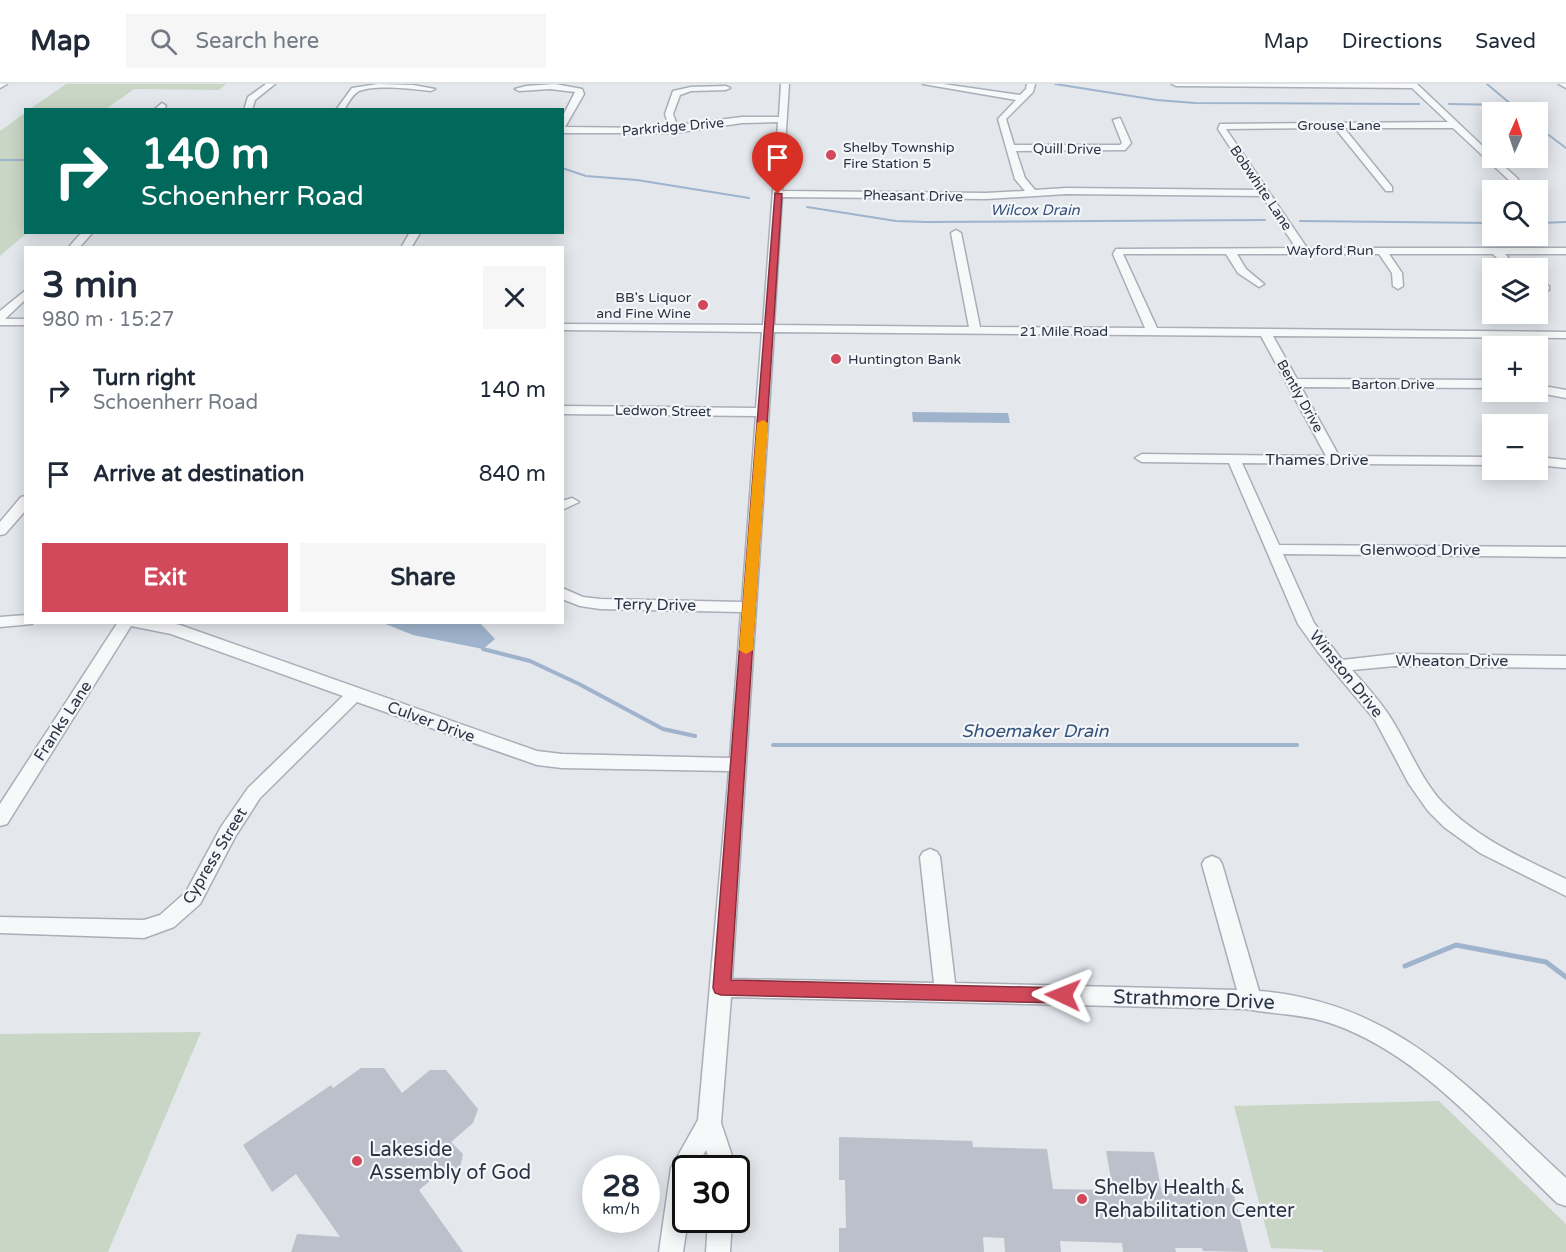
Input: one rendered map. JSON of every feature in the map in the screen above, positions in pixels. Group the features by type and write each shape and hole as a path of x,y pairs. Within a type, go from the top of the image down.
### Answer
{"street":[{"path":"249,108 251,99 271,84"},
{"path":"720,1155 709,1124 738,765 785,84"},
{"path":"927,84 1022,98"},
{"path":"1031,84 1030,90 1002,119 1020,179 1032,193"},
{"path":"1176,84 1413,85 1514,180"},
{"path":"341,108 352,93 362,87 403,86 431,89"},
{"path":"519,89 555,87 573,88 579,91 580,94 564,124"},
{"path":"674,130 669,114 676,93 691,89 726,88"},
{"name":"Parkridge Drive","path":"564,128 636,132 674,130 747,120 783,119"},
{"name":"Quill Drive","path":"1010,148 1124,148 1126,143 1117,120"},
{"path":"1337,125 1389,189"},
{"name":"Grouse Lane","path":"1223,126 1456,126"},
{"name":"Bobwhite Lane","path":"1223,126 1222,129 1303,250"},
{"name":"Pheasant Drive","path":"778,194 975,196 1032,193 1264,194"},
{"path":"956,233 975,330"},
{"path":"75,246 86,234"},
{"name":"Wayford Run","path":"1152,331 1118,254 1126,249 1566,252"},
{"path":"1229,250 1242,271 1259,284"},
{"path":"1382,251 1397,273 1398,285"},
{"path":"1496,251 1503,258"},
{"path":"0,320 24,295"},
{"path":"0,320 24,322"},
{"name":"21 Mile Road","path":"564,327 1566,335"},
{"name":"Bently Drive","path":"1265,332 1335,460"},
{"name":"Barton Drive","path":"1293,383 1482,384"},
{"path":"1548,391 1566,394"},
{"name":"Ledwon Street","path":"564,410 763,412"},
{"name":"Thames Drive","path":"1142,458 1482,461"},
{"name":"Winston Drive","path":"1234,459 1306,624 1316,640 1381,716 1422,791 1442,813 1477,842 1566,888"},
{"path":"1548,462 1566,464"},
{"path":"0,531 24,502"},
{"name":"Glenwood Drive","path":"1274,549 1566,552"},
{"name":"Terry Drive","path":"564,594 580,601 600,604 749,607"},
{"path":"0,622 24,620"},
{"name":"Franks Lane","path":"0,819 125,624"},
{"name":"Culver Drive","path":"145,624 174,629 537,758 595,762 738,765"},
{"name":"Wheaton Drive","path":"1338,666 1395,660 1566,662"},
{"name":"Cypress Street","path":"0,925 144,929 158,926 177,915 193,898 228,832 254,793 355,694"},
{"path":"930,857 945,992"},
{"path":"1212,864 1251,1001"},
{"name":"Strathmore Drive","path":"721,988 1251,1001 1304,1006 1336,1015 1387,1039 1432,1070 1566,1194"},
{"path":"671,1252 684,1168 709,1124"},
{"path":"718,1252 719,1233"}],"green space":[{"path":"66,84 226,84 219,90 134,89 107,108 31,108"},
{"path":"24,114 24,234 26,234 0,256 0,131"},
{"path":"201,1032 108,1252 0,1252 0,1034"},
{"path":"1439,1101 1566,1224 1566,1252 1323,1252 1322,1250 1271,1248 1234,1106"}],"water":[{"path":"912,412 1008,413 1010,423 913,422"},
{"path":"386,624 481,624 495,639 483,649 413,635"}],"building":[{"name":"Lakeside Assembly of God","path":"361,1068 384,1068 402,1093 430,1070 446,1070 478,1109 473,1123 451,1142 463,1154 460,1168 443,1170 419,1190 463,1252 291,1252 297,1234 340,1237 296,1174 272,1192 243,1145 331,1085 333,1088"},
{"name":"Shelby Health & Rehabilitation Center","path":"839,1137 972,1141 973,1147 1047,1149 1053,1189 1113,1190 1106,1151 1154,1152 1162,1193 1190,1194 1189,1187 1232,1188 1248,1252 1175,1248 1176,1252 1123,1252 1122,1243 1060,1241 1061,1252 1005,1252 1004,1238 983,1237 984,1252 839,1252 839,1228 846,1228 845,1180 839,1180"}],"waterway":[{"path":"1055,84 1157,100 1195,103 1419,104"},
{"path":"1487,84 1508,102"},
{"path":"1449,104 1482,105"},
{"path":"1548,134 1566,148"},
{"name":"Wilcox Drain","path":"0,160 24,160"},
{"name":"Wilcox Drain","path":"564,169 586,176 637,180 749,198"},
{"name":"Wilcox Drain","path":"807,207 896,221 927,222 1265,220"},
{"name":"Wilcox Drain","path":"1300,221 1482,223"},
{"name":"Wilcox Drain","path":"1548,223 1566,222"},
{"name":"Shoemaker Drain","path":"483,649 530,661 579,684 663,729 695,736"},
{"name":"Shoemaker Drain","path":"773,745 1297,745"},
{"name":"Shoemaker Drain","path":"1405,966 1456,945 1546,962 1566,977"}],"slow traffic":[{"path":"746,650 763,423"}],"place":[{"name":"Shelby Township Fire Station 5","path":"831,155"},
{"name":"BB's Liquor and Fine Wine","path":"703,305"},
{"name":"Huntington Bank","path":"836,359"},
{"name":"Lakeside Assembly of God","path":"357,1161"},
{"name":"Shelby Health & Rehabilitation Center","path":"1082,1199"}],"route":[{"path":"778,194 721,988 1063,995"}]}
